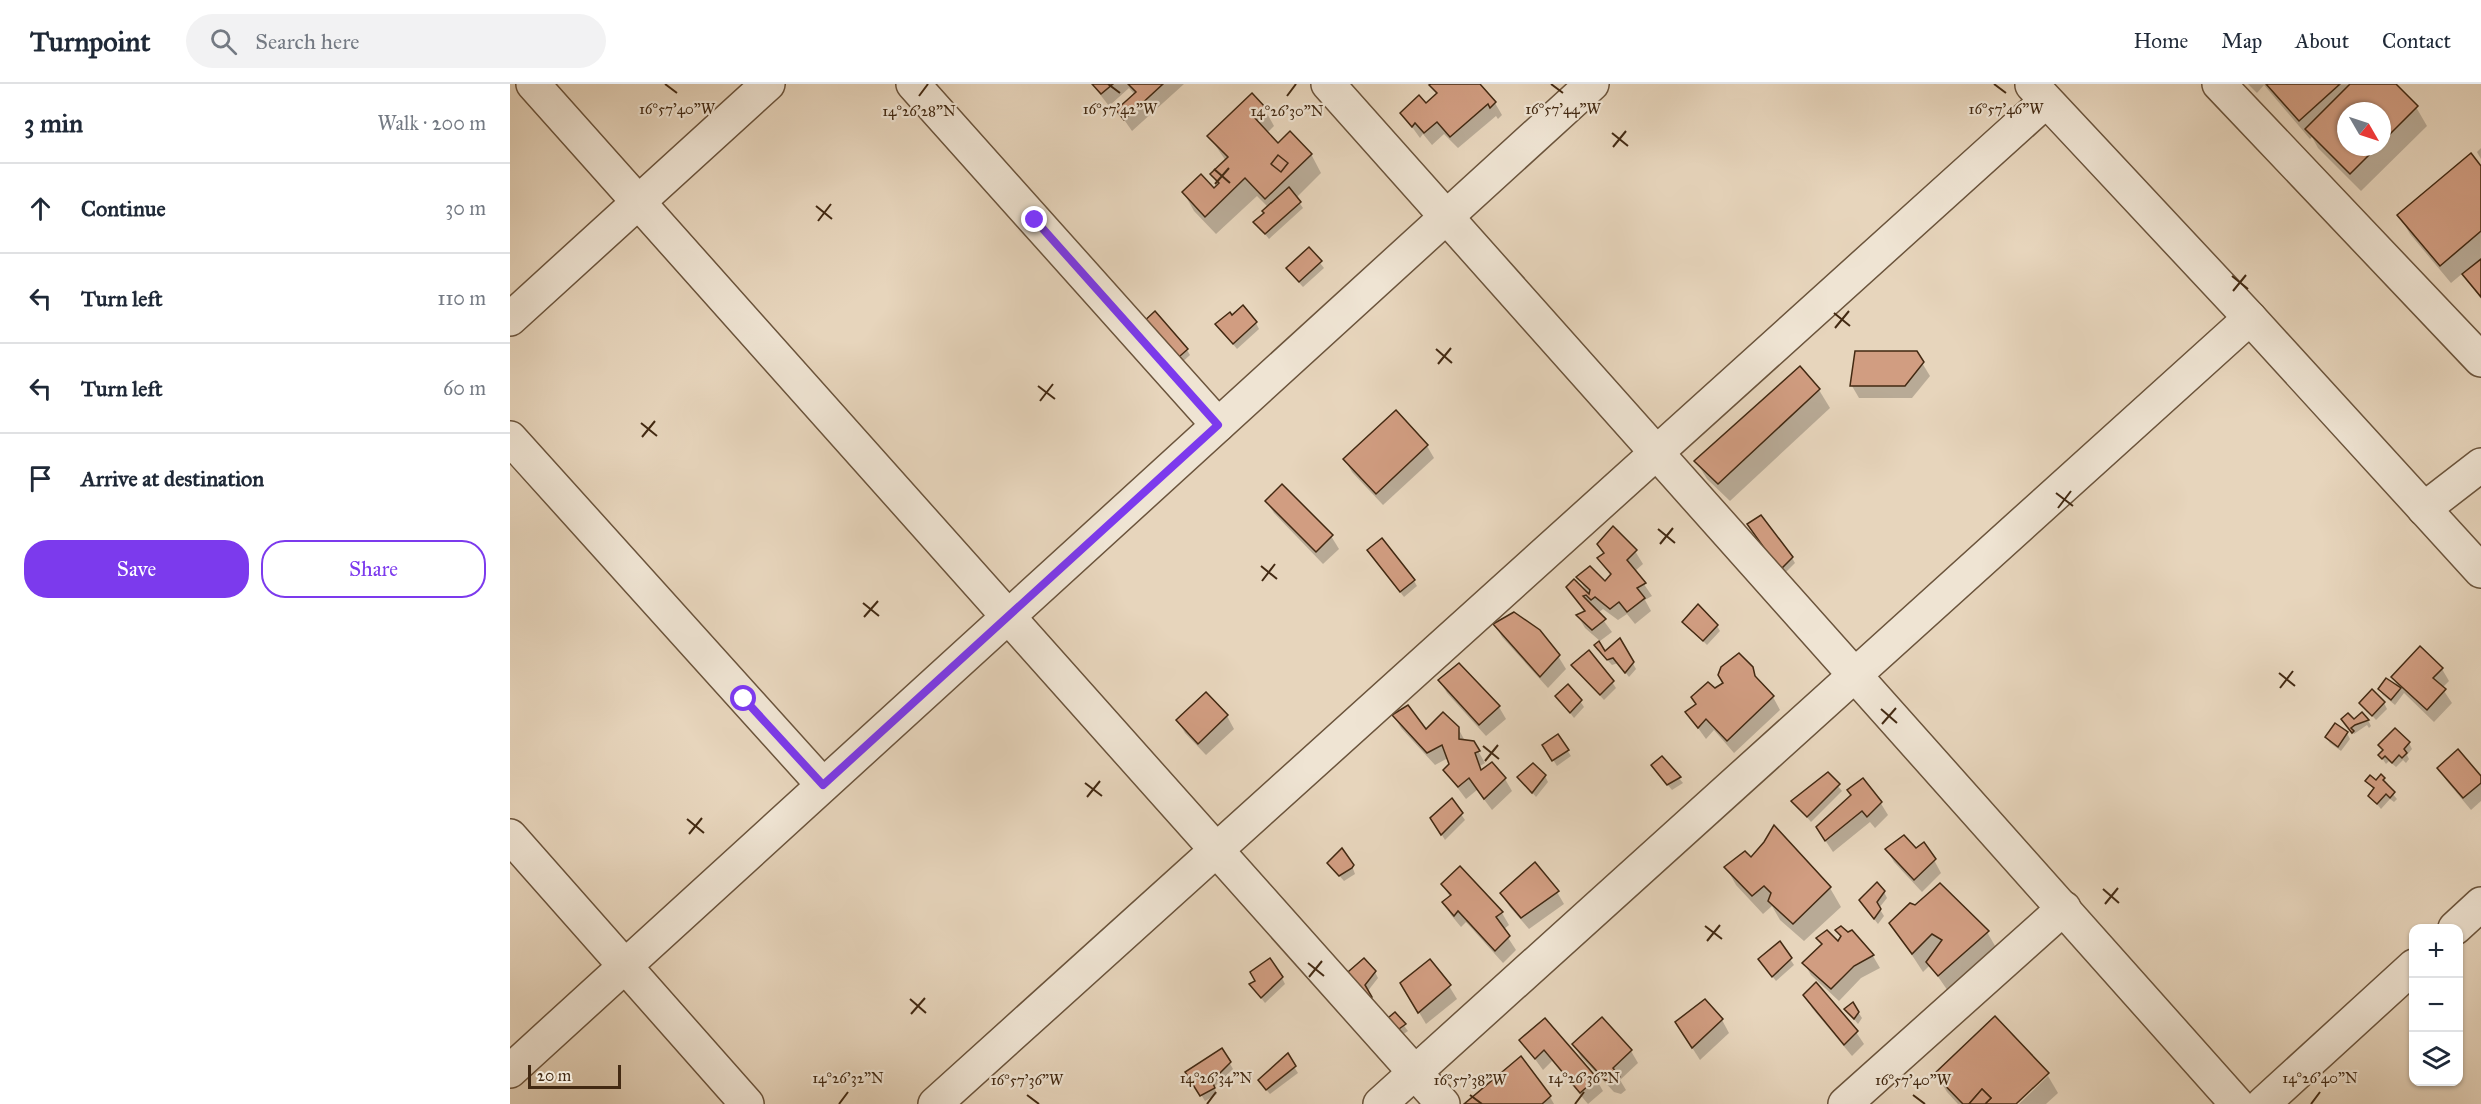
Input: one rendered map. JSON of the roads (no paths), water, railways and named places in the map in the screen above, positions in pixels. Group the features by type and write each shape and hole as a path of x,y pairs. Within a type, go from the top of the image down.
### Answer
{"street":[{"path":"533,84 1443,1104"},
{"path":"510,319 768,84"},
{"path":"912,84 1218,425"},
{"path":"1328,84 2237,1104"},
{"path":"510,1071 1592,84"},
{"path":"2219,84 2481,360"},
{"path":"935,1104 1656,452 2038,92 2250,318 2481,571"},
{"path":"1380,1104 2250,318"},
{"path":"510,438 823,785"},
{"path":"2424,509 2481,465"},
{"path":"510,837 747,1104"},
{"path":"2459,924 2481,904"},
{"path":"1845,1104 2064,908"},
{"path":"2263,1104 2409,971"}]}
